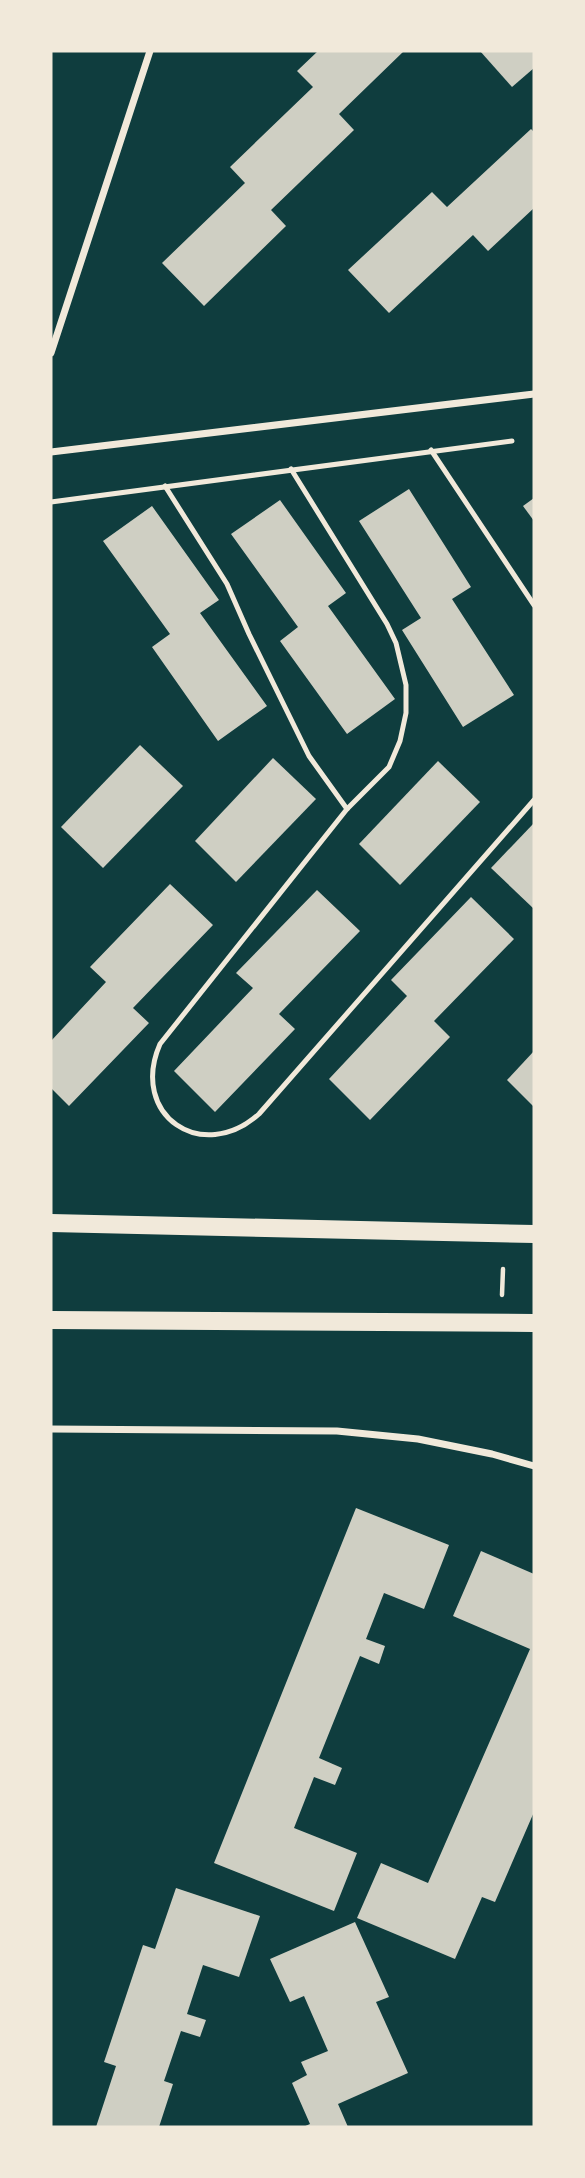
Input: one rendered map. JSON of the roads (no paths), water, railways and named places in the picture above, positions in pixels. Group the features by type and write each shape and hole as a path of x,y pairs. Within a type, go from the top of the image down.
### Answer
{"main road":[{"path":"51,1223 534,1234"},
{"path":"51,1320 534,1323"}],"street":[{"path":"51,354 150,51"},
{"path":"51,452 534,394"},
{"path":"51,1429 337,1431 418,1439 492,1454 534,1466"}],"lane":[{"path":"51,502 512,441"},
{"path":"431,450 534,605"},
{"path":"291,469 387,624 396,643 404,675 406,713 400,741 389,767 347,809 160,1044 153,1060 151,1077 154,1094 162,1110 174,1123 203,1135 218,1136 248,1125 534,800"},
{"path":"165,486 227,584 309,756 347,809"}]}
